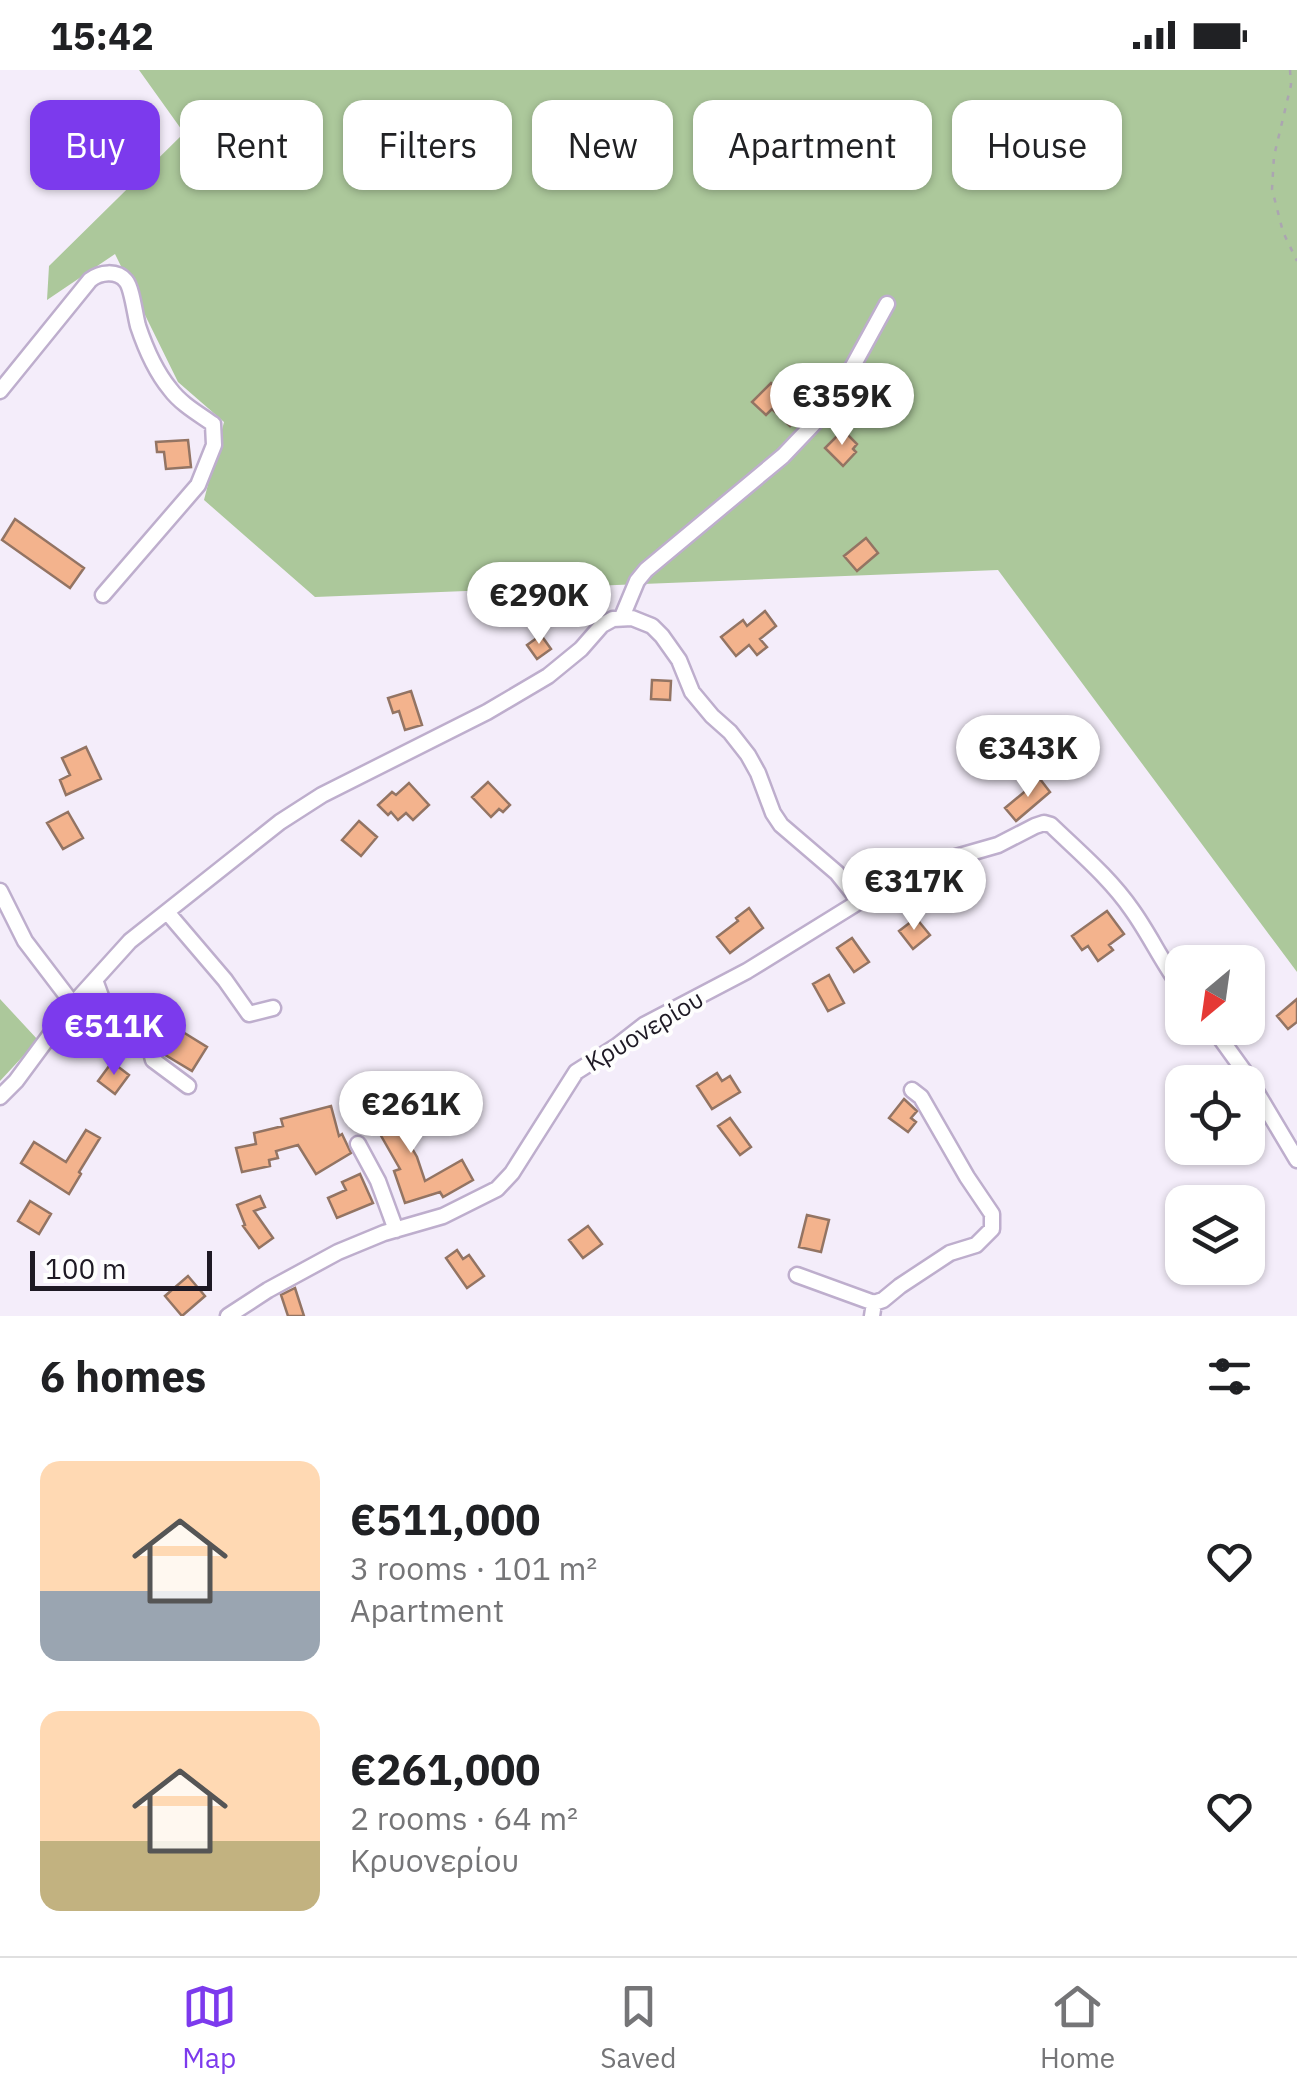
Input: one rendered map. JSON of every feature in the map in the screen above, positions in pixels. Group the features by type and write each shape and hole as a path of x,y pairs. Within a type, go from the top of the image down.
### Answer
{"street":[{"path":"0,391 90,280 98,274 108,274 122,277 128,283 138,325 170,389 213,424 214,445 198,486 103,595"},
{"path":"622,617 637,581 646,570 768,468 824,412 887,304"},
{"path":"0,1097 130,940 280,822 548,676 612,619 641,621 662,636 679,660 692,692 748,755 781,825 837,873 860,902"},
{"name":"Κρυονερίου","path":"228,1316 338,1252 443,1216 497,1190 576,1072 644,1025 747,971 921,867 998,846 1044,823 1052,825 1132,909 1165,964"},
{"path":"0,891 26,942 74,1004"},
{"path":"167,912 250,1014 273,1008"},
{"path":"95,980 102,1000 140,1034 153,1060 188,1086"},
{"path":"1225,1045 1297,1160"},
{"path":"797,1274 873,1309 950,1253 976,1245 992,1229 992,1214 912,1090"},
{"path":"358,1144 378,1181 396,1230"}],"path":[{"path":"1290,70 1291,85 1274,156 1272,189 1283,232 1297,261"}],"green space":[{"path":"139,70 1297,70 1297,972 998,570 315,597 204,500 224,422 178,382 115,254 47,300 49,266 126,190 160,190 160,157 180,137 180,190 323,190 323,100 180,100 180,127"},
{"path":"0,999 38,1040 0,1081"}],"building":[{"path":"771,383 802,413 790,426 772,409 766,415 752,402"},
{"path":"843,430 857,444 853,449 856,452 843,466 825,448"},
{"path":"188,440 191,467 166,469 164,452 157,452 156,442"},
{"path":"15,519 84,568 70,588 2,540"},
{"path":"866,538 878,553 857,571 844,556"},
{"path":"765,611 776,626 760,639 767,647 757,655 749,645 736,656 721,637 743,620 747,626"},
{"path":"541,635 551,649 537,659 527,645"},
{"path":"652,680 671,681 670,700 651,699"},
{"path":"411,691 422,725 405,730 399,711 393,713 388,698"},
{"path":"86,747 101,779 66,795 60,780 70,775 62,758"},
{"path":"1040,779 1050,792 1016,821 1005,808"},
{"path":"488,782 510,805 491,817 472,797"},
{"path":"409,783 429,805 413,820 406,813 398,820 378,805"},
{"path":"68,812 83,838 63,849 47,823"},
{"path":"359,821 377,837 361,856 342,840"},
{"path":"749,908 763,928 730,953 717,937"},
{"path":"1107,911 1124,934 1109,945 1113,950 1098,961 1088,946 1082,950 1072,936"},
{"path":"916,918 930,935 913,949 899,931"},
{"path":"852,938 869,962 854,972 837,948"},
{"path":"829,975 844,1003 828,1011 813,984"},
{"path":"1297,999 1297,1022 1288,1029 1277,1016"},
{"path":"178,1029 207,1047 192,1071 162,1053"},
{"path":"112,1062 129,1075 115,1094 98,1081"},
{"path":"717,1073 722,1081 730,1076 740,1092 712,1109 697,1086"},
{"path":"378,1089 417,1157 425,1181 462,1160 473,1180 443,1197 440,1192 405,1203 394,1171 400,1169 360,1099"},
{"path":"904,1099 917,1111 911,1118 916,1122 908,1132 889,1118"},
{"path":"331,1106 339,1136 342,1134 351,1153 316,1174 298,1145 276,1151 278,1158 269,1160 270,1166 242,1172 236,1148 256,1144 254,1133 283,1126 281,1119"},
{"path":"730,1118 751,1147 740,1155 718,1126"},
{"path":"86,1130 100,1138 69,1194 21,1163 34,1142 66,1162"},
{"path":"360,1174 373,1203 337,1218 328,1198 346,1190 342,1182"},
{"path":"260,1196 265,1207 254,1211 273,1238 259,1248 243,1226 237,1205"},
{"path":"30,1201 51,1214 39,1234 18,1221"},
{"path":"807,1215 829,1220 821,1252 799,1247"},
{"path":"588,1226 602,1244 583,1258 569,1240"},
{"path":"457,1250 463,1259 469,1255 484,1276 467,1288 446,1258"},
{"path":"188,1276 205,1296 182,1316 165,1296"},
{"path":"295,1288 304,1316 288,1316 281,1295"}]}
